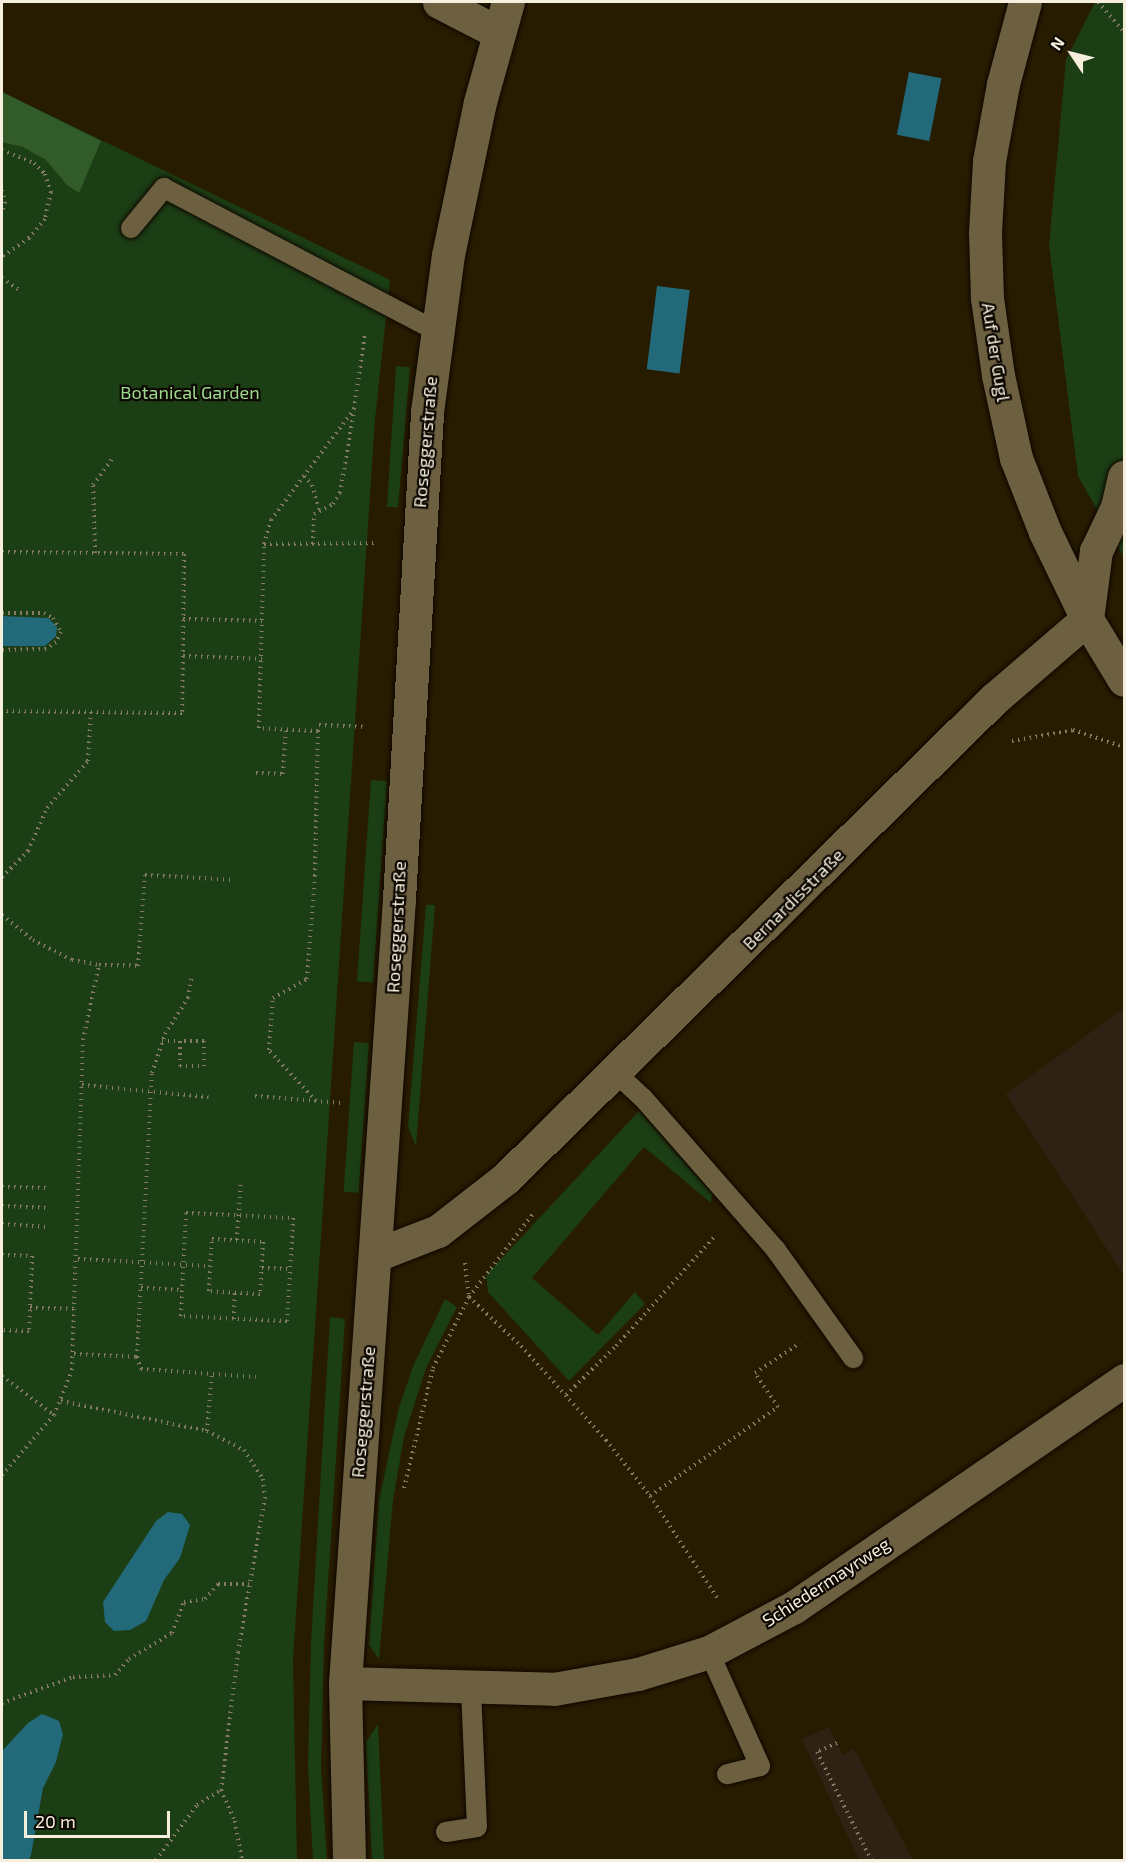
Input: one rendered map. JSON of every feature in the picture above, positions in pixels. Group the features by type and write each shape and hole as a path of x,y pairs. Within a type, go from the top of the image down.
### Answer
{"street":[{"path":"439,2 497,32"},
{"name":"Roseggerstraße","path":"349,1860 345,1683 376,1255 406,728 435,330 464,176 497,32 508,2"},
{"name":"Auf der Gugl","path":"1025,2 1003,84 989,161 985,232 987,298 1016,458 1045,532 1087,619 1125,680"},
{"path":"1087,619 1096,551 1117,507 1125,477"},
{"name":"Bernardisstraße","path":"376,1255 438,1232 506,1178 616,1073 994,699 1087,619"},
{"name":"Schiedermayrweg","path":"345,1683 554,1689 638,1674 709,1652 794,1607 1125,1380"}],"lane":[{"path":"131,228 164,188 435,330"},
{"path":"616,1073 643,1098 739,1208 830,1322 853,1358"},
{"path":"709,1652 760,1766 728,1774"},
{"path":"446,1832 477,1827 471,1687"}],"path":[{"path":"1098,2 1125,32"},
{"path":"2,150 34,163 45,174 51,192 45,219 29,238 2,257"},
{"path":"2,190 5,202 2,212"},
{"path":"2,278 22,292"},
{"path":"313,544 313,517 319,509 333,504 340,493 370,297"},
{"path":"318,731 258,729 264,544 271,520 354,409"},
{"path":"95,553 93,485 114,457"},
{"path":"304,476 312,485 319,509"},
{"path":"264,544 378,543"},
{"path":"2,552 184,554 182,713 2,711"},
{"path":"2,613 44,613 53,618 61,632 56,642 46,649 2,650"},
{"path":"183,619 263,621"},
{"path":"183,656 262,659"},
{"path":"2,877 28,850 47,808 88,761 91,712"},
{"path":"316,1101 268,1050 273,998 307,979 315,876 319,725 406,728"},
{"path":"256,773 283,774 286,730"},
{"path":"2,915 33,940 72,960 99,965 138,966 145,875 234,880"},
{"path":"2,1475 54,1415 61,1401 74,1354 85,1019 99,965"},
{"path":"192,976 188,998 162,1041 149,1093 137,1357 141,1369 256,1377"},
{"path":"162,1041 180,1041 204,1041 204,1066 180,1066 180,1041"},
{"path":"82,1085 208,1097"},
{"path":"255,1096 340,1103"},
{"path":"237,1240 241,1182"},
{"path":"2,1187 47,1188"},
{"path":"2,1206 46,1208"},
{"path":"566,1395 651,1308 739,1208"},
{"path":"186,1213 292,1218 287,1322 180,1316 184,1264 186,1213"},
{"path":"2,1224 46,1227"},
{"path":"212,1239 237,1240 263,1242 260,1294 209,1291 212,1239"},
{"path":"2,1255 32,1256 29,1330 2,1330"},
{"path":"78,1258 210,1266"},
{"path":"262,1268 290,1269"},
{"path":"141,1288 182,1290"},
{"path":"234,1319 235,1292"},
{"path":"469,1297 566,1395 650,1496 722,1605"},
{"path":"30,1308 76,1309"},
{"path":"650,1496 778,1407 755,1373 830,1322"},
{"path":"74,1354 137,1357"},
{"path":"207,1431 212,1374"},
{"path":"2,1376 54,1415"},
{"path":"61,1401 207,1431 244,1450 262,1479 265,1497 249,1584 221,1790 235,1821 242,1860"},
{"path":"2,1703 73,1677 115,1675 129,1659 172,1633 184,1602 205,1599 218,1584 249,1584"},
{"path":"837,1743 817,1752 870,1860"},
{"path":"156,1860 197,1805 221,1790"}],"shaded area":[{"path":"1124,1008 1124,1275 1006,1094"},
{"path":"829,1727 843,1755 854,1749 913,1860 859,1860 802,1739"}],"green space":[{"path":"1095,2 1124,2 1124,557 1078,476 1049,245 1066,60"},
{"name":"Botanical Garden","path":"2,92 390,280 375,419 293,1660 297,1860 2,1860"},
{"path":"2,92 101,141 79,193 67,185 46,160 23,147 2,142"},
{"path":"396,366 410,367 398,507 387,507"},
{"path":"371,780 387,781 373,983 357,982"},
{"path":"426,905 435,905 416,1146 408,1127"},
{"path":"354,1042 369,1043 358,1193 344,1192"},
{"path":"639,1111 712,1194 711,1203 644,1147 532,1278 598,1335 635,1292 645,1304 569,1381 488,1292 486,1275"},
{"path":"445,1299 457,1307 426,1368 404,1437 393,1500 379,1659 369,1645 379,1500 399,1407 414,1364"},
{"path":"330,1317 345,1319 324,1645 321,1767 327,1860 313,1860 308,1765 311,1643"},
{"path":"378,1724 384,1860 372,1860 366,1742"}],"water":[{"path":"909,72 941,78 929,141 897,135"},
{"path":"657,286 690,290 680,373 647,369"},
{"path":"2,616 48,618 57,627 56,636 45,646 2,646"},
{"path":"168,1512 182,1514 190,1525 180,1558 164,1580 146,1621 130,1630 114,1631 105,1622 103,1602 156,1521"},
{"path":"42,1714 59,1721 63,1734 56,1762 43,1788 31,1855 29,1860 2,1860 2,1751 28,1723"}]}
